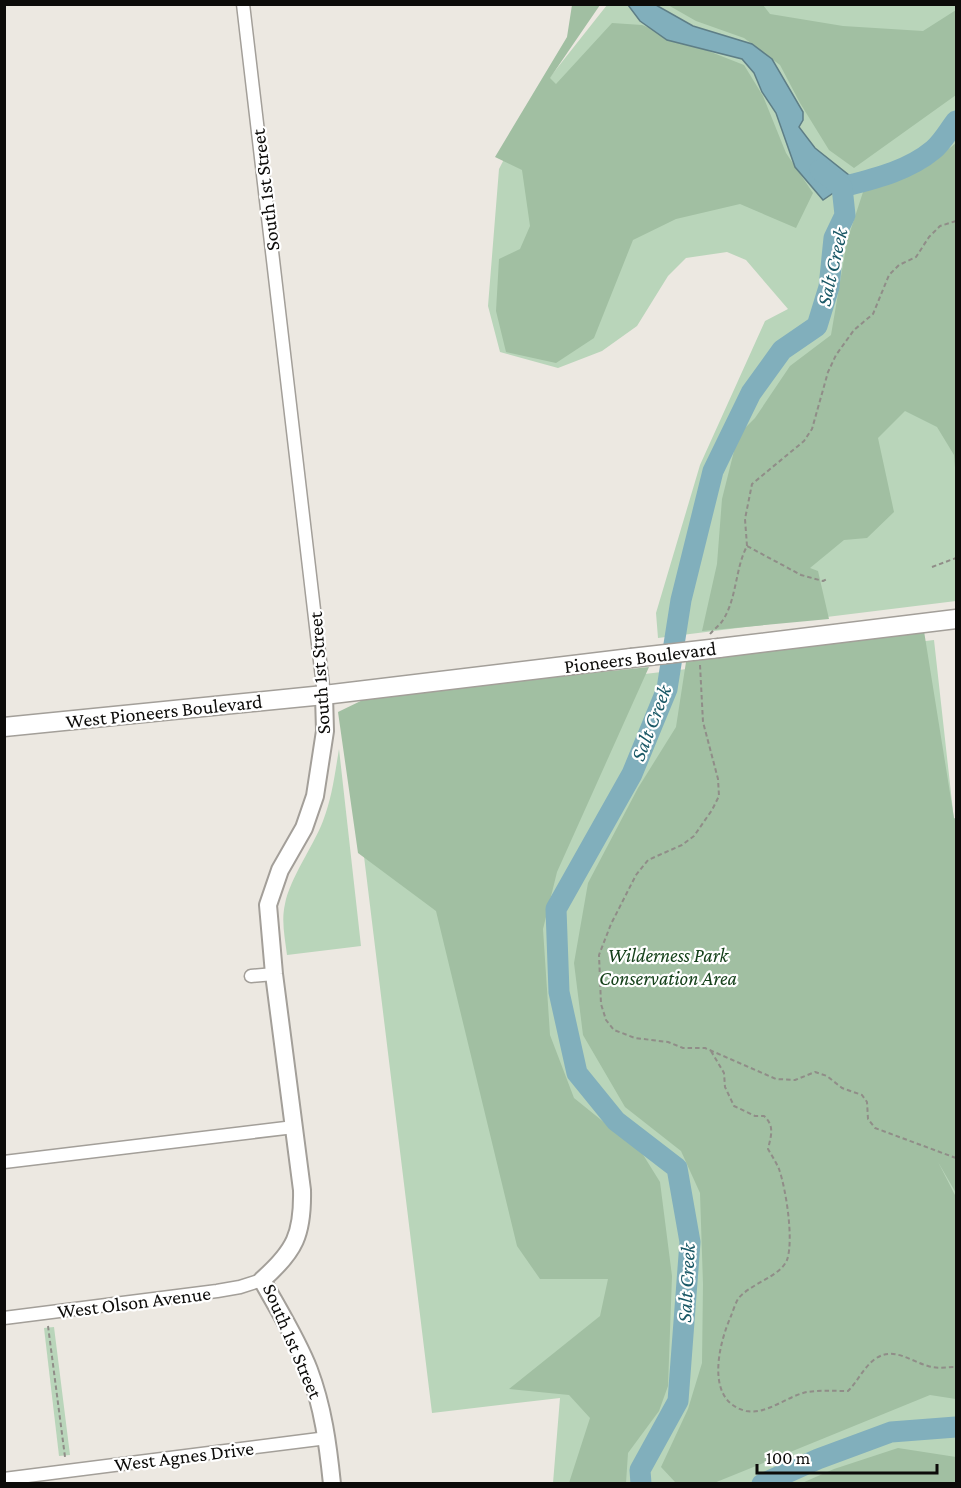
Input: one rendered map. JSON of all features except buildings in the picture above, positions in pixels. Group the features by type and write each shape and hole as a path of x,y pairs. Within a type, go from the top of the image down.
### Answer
{"main road":[{"name":"Pioneers Boulevard","path":"324,695 631,658 714,642 957,619"},
{"name":"West Pioneers Boulevard","path":"4,727 324,695"}],"street":[{"name":"South 1st Street","path":"243,4 324,695 325,731 315,796 304,828 280,870 268,905 274,974 302,1190 303,1214 299,1234 289,1253 262,1280 309,1369 327,1438 332,1484"},
{"path":"251,976 274,974"},
{"path":"4,1162 294,1127"},
{"name":"West Olson Avenue","path":"4,1317 217,1291 262,1280"},
{"name":"West Agnes Drive","path":"4,1479 327,1438"}],"path":[{"path":"714,642 730,606 740,560 747,546 745,519 752,484 804,441 808,435 818,410 828,372 836,355 854,330 873,314 889,275 899,265 916,257 929,237 940,226 957,221"},
{"path":"747,546 801,575 823,581 827,579"},
{"path":"932,567 957,558"},
{"path":"700,665 703,722 718,779 719,796 694,836 682,845 648,860 636,875 611,924 599,955 601,1004 606,1020 614,1030 635,1038 668,1042 682,1048 705,1048 776,1079 795,1080 814,1072 827,1076 842,1088 862,1095 867,1102 868,1119 875,1128 957,1158"},
{"path":"711,1051 724,1073 725,1087 734,1106 755,1116 764,1116 770,1121 772,1132 768,1149 779,1169 786,1196 789,1223 787,1262 773,1275 753,1286 738,1299 722,1337 717,1366 724,1397 747,1411 769,1408 806,1392 848,1391 861,1372 874,1359 885,1353 898,1354 931,1368 957,1367"},
{"path":"48,1326 65,1457"}],"green space":[{"path":"572,5 600,5 550,78 556,84 612,23 642,25 744,65 763,96 786,153 813,193 796,228 740,204 676,219 633,240 594,338 556,363 506,352 496,311 499,259 520,249 530,226 522,170 495,157 567,37"},
{"path":"607,5 956,5 956,601 658,638 656,613 700,465 765,321 788,309 746,260 727,252 686,258 668,276 637,326 602,351 558,368 500,352 488,306 499,169 539,91"},
{"path":"668,5 763,5 770,14 843,26 923,31 956,10 956,95 854,168 829,150 780,65 744,38 696,21"},
{"path":"956,143 956,480 954,455 937,427 905,411 878,438 894,512 867,538 844,540 810,568 818,571 829,619 702,631 717,564 722,499 738,435 755,418 790,366 831,335 847,241 864,189 925,168"},
{"path":"924,631 954,818 956,819 956,1193 938,1162 956,1197 956,1399 930,1395 714,1483 675,1482 661,1467 688,1409 702,1363 703,1284 700,1193 681,1151 625,1107 583,1035 574,963 588,883 638,788 676,727 686,662"},
{"name":"Wilderness Park Conservation Area","path":"934,640 956,838 956,1483 553,1483 560,1398 432,1413 346,709"},
{"path":"649,667 557,872 543,929 550,1035 574,1098 642,1153 660,1182 672,1276 668,1386 659,1411 628,1453 626,1483 569,1483 590,1418 569,1395 509,1389 600,1316 608,1279 540,1279 517,1246 436,911 358,853 338,712 371,696"},
{"path":"339,749 361,946 287,955 283,923 285,904 326,812"},
{"path":"54,1327 70,1455 59,1456 44,1328"},
{"path":"898,1448 956,1457 956,1483 802,1483 834,1469"}],"water":[{"path":"628,5 656,5 693,26 752,44 772,59 803,112 803,120 799,127 815,148 850,176 842,187 823,200 795,167 776,113 762,92 754,73 742,59 667,40 640,21"}],"waterway":[{"path":"842,187 913,164 936,147 956,121"},
{"name":"Salt Creek","path":"641,1484 640,1470 678,1401 690,1242 677,1168 616,1121 577,1073 559,992 556,909 632,774 667,689 681,600 713,471 751,393 782,350 817,326 829,287 834,238 845,215 842,187 820,170"},
{"name":"Salt Creek","path":"762,1484 818,1459 891,1432 956,1427"}]}
